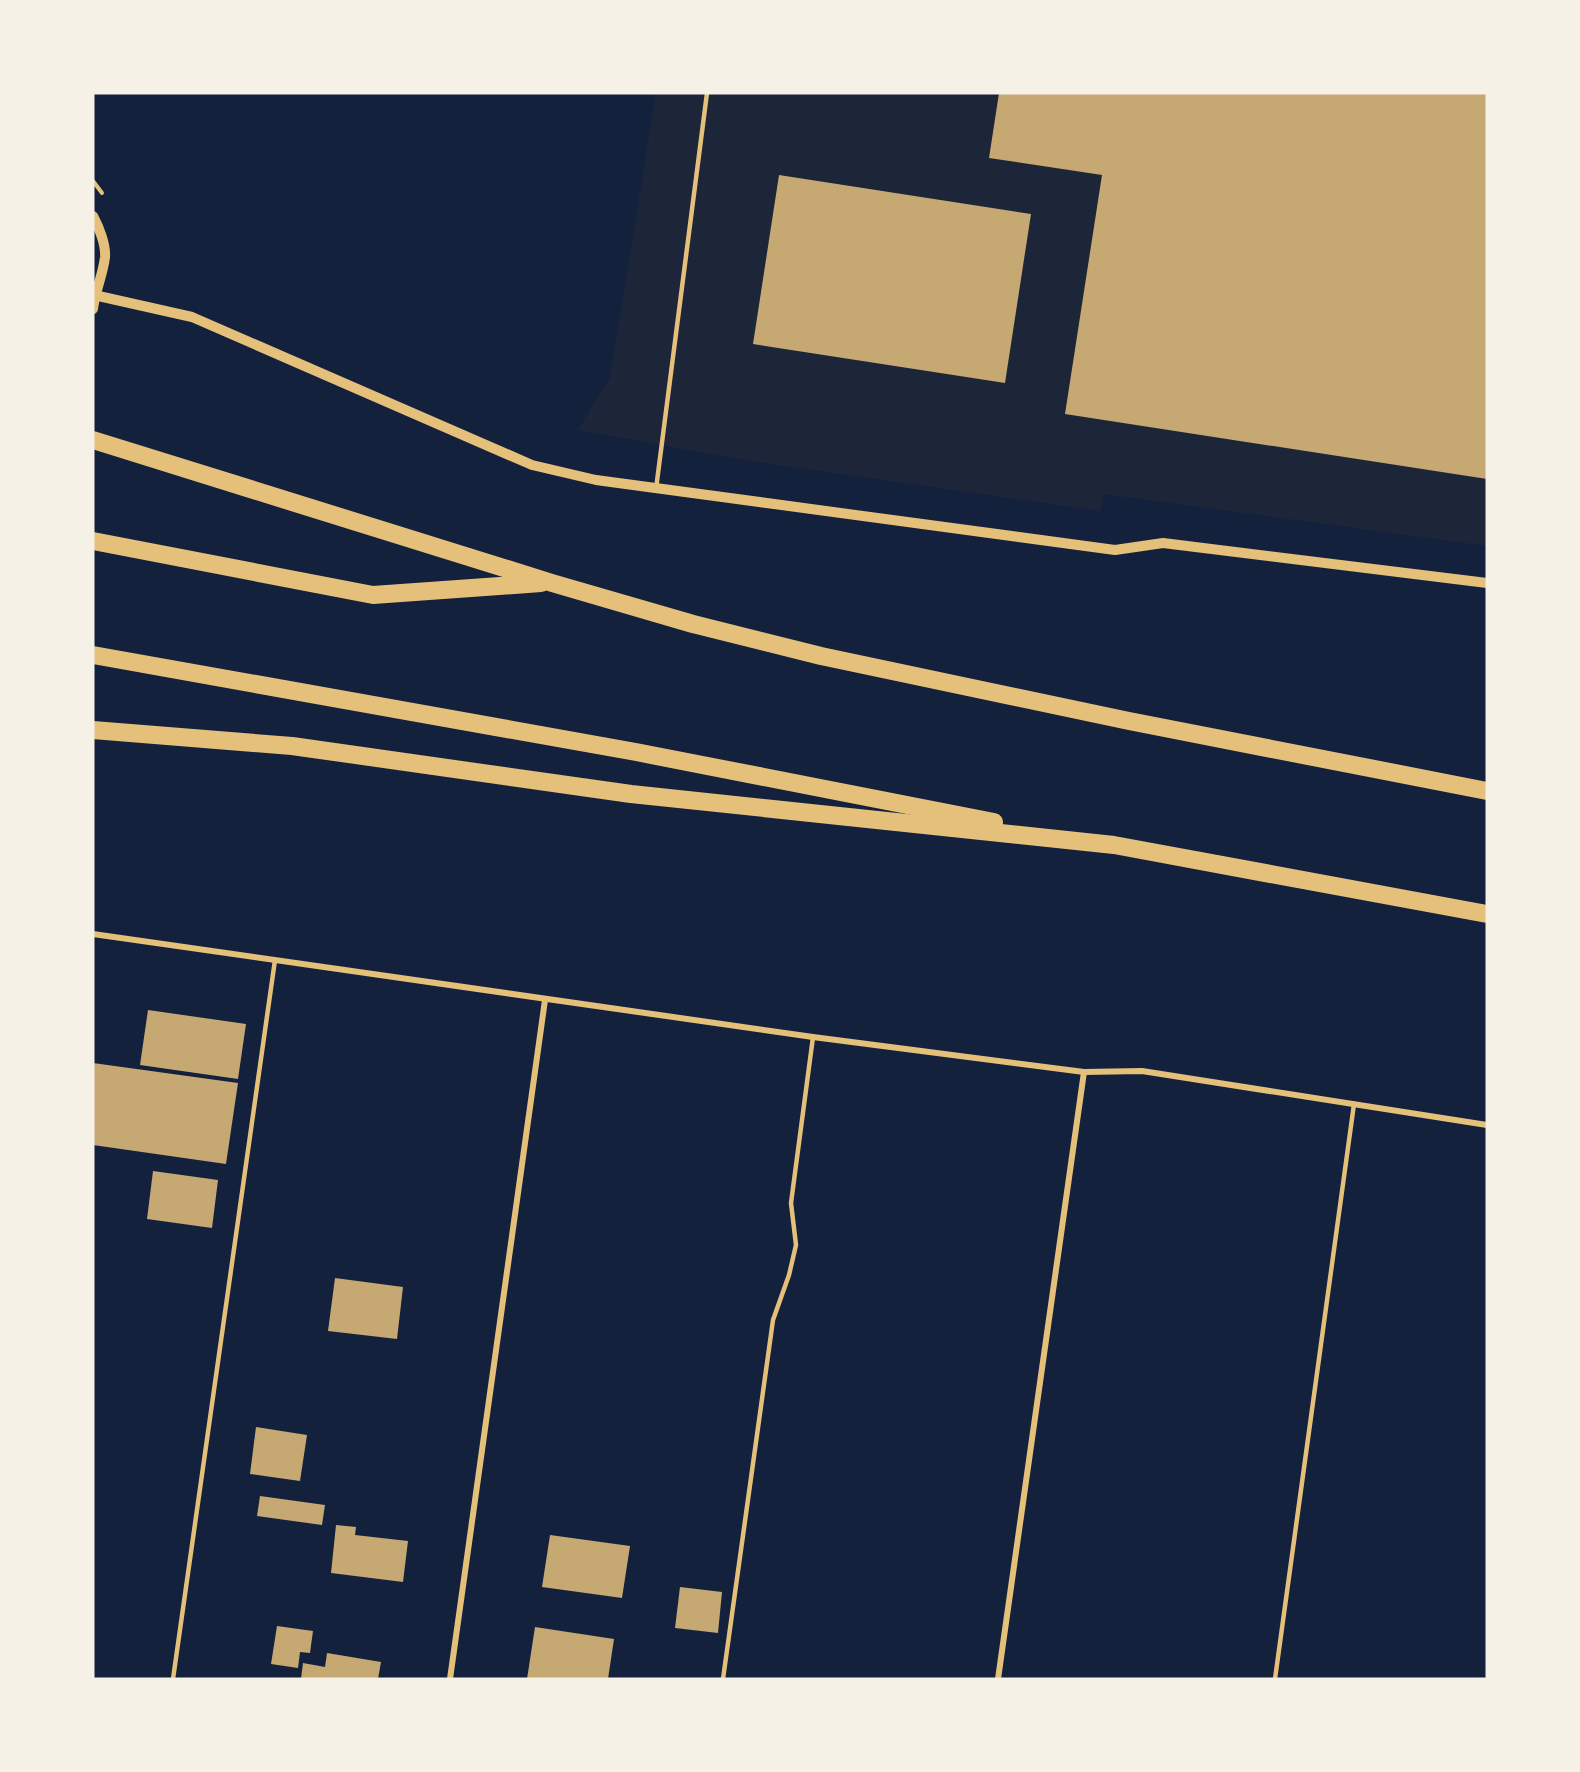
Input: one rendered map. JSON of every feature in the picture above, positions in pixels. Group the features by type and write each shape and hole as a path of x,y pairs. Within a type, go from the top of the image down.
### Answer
{"highway":[{"path":"93,440 552,583 693,624 821,656 1129,721 1487,790"},
{"path":"93,541 373,595 552,583"},
{"path":"93,655 636,752 1114,845 1487,914"},
{"path":"93,730 292,746 631,794 1114,845"}],"street":[{"path":"93,216 98,226 105,255 94,293 93,309"},
{"path":"94,293 192,317 532,465 596,480 1114,550 1163,543 1487,583"},
{"path":"93,934 813,1037 1084,1072 1142,1071 1487,1125"},
{"path":"450,1679 545,1000"},
{"path":"998,1679 1084,1072"}],"lane":[{"path":"656,489 707,93"},
{"path":"173,1679 275,960"},
{"path":"723,1679 773,1320 789,1275 796,1245 791,1203 813,1037"},
{"path":"1275,1679 1354,1104"}],"shaded area":[{"path":"656,93 1487,93 1487,546 1104,494 1100,511 749,461 578,430 610,377"}],"building":[{"path":"999,93 1487,93 1487,479 1065,414 1102,175 989,158"},
{"path":"779,175 1031,214 1005,383 753,344"},
{"path":"148,1010 246,1024 238,1079 140,1065"},
{"path":"93,1063 238,1083 226,1164 93,1145"},
{"path":"153,1171 218,1180 212,1228 147,1219"},
{"path":"335,1278 403,1287 397,1339 328,1331"},
{"path":"256,1427 307,1435 300,1481 250,1474"},
{"path":"260,1496 325,1505 322,1525 257,1516"},
{"path":"336,1525 356,1527 355,1535 408,1541 403,1582 331,1573"},
{"path":"550,1535 630,1546 622,1598 542,1587"},
{"path":"680,1587 722,1592 718,1633 675,1628"},
{"path":"277,1626 313,1631 310,1653 300,1652 298,1668 271,1664"},
{"path":"535,1627 614,1639 608,1679 527,1679"},
{"path":"327,1653 381,1662 378,1679 301,1679 303,1663 325,1667"}]}
